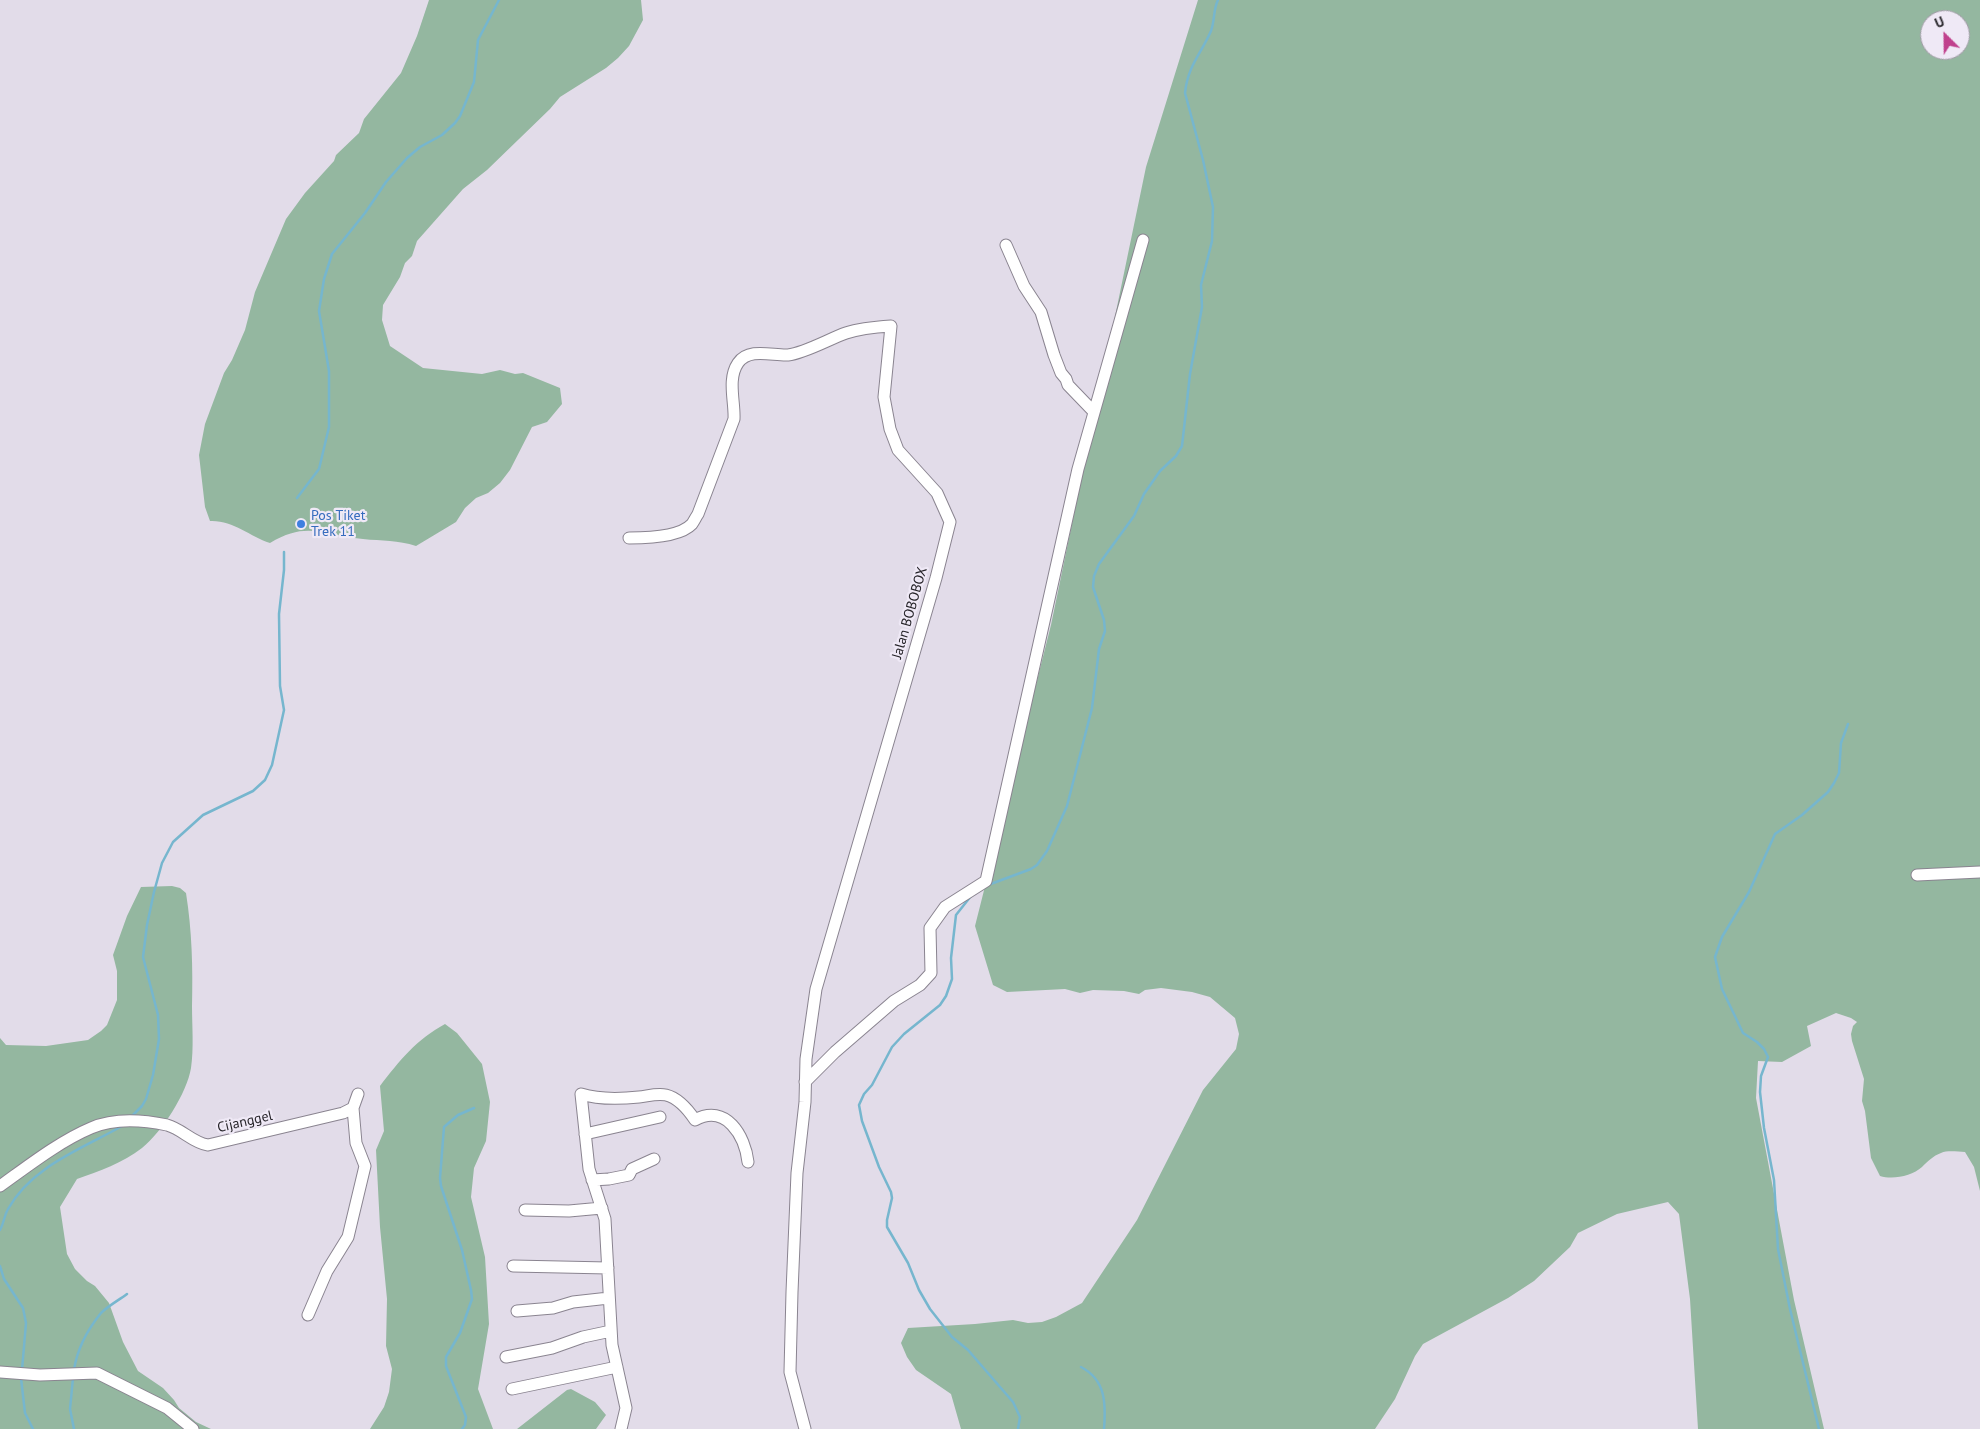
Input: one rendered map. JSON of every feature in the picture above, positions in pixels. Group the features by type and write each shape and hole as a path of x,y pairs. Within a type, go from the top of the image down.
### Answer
{"street":[{"path":"805,1082 835,1052 894,1000 920,985 931,974 930,928 945,907 986,881 1078,469 1143,240"},
{"path":"1006,245 1024,286 1041,312 1061,373 1072,391 1094,412"},
{"name":"Jalan BOBOBOX","path":"629,538 648,538 676,532 691,525 698,514 734,420 735,406 732,375 738,362 746,356 764,352 791,355 846,333 866,328 891,326 884,396 890,430 898,450 938,493 950,522 933,587 816,989 806,1059 797,1182 790,1372 805,1429"},
{"path":"1917,875 1980,872"},
{"path":"308,1316 327,1271 348,1237 366,1166 356,1143 353,1108 358,1094"},
{"path":"621,1429 626,1408 612,1332 608,1244 605,1219 592,1180 581,1094 605,1099 656,1094 668,1095 686,1109 695,1120 703,1116 720,1116 730,1123 742,1137 748,1162"},
{"name":"Cijanggel","path":"0,1186 40,1157 91,1128 102,1125 135,1121 168,1126 198,1143 208,1146 296,1126 353,1108"},
{"path":"585,1134 660,1117"},
{"path":"592,1180 609,1180 629,1175 632,1168 654,1159"},
{"path":"525,1210 569,1211 602,1208"},
{"path":"513,1266 608,1268"},
{"path":"517,1311 553,1308 573,1302 610,1298"},
{"path":"506,1357 552,1348 583,1337 612,1332"},
{"path":"512,1389 617,1364"},
{"path":"0,1372 40,1375 98,1373 167,1408 193,1429"}],"green space":[{"path":"429,0 641,0 643,20 629,46 606,68 560,97 487,170 463,189 417,241 412,256 405,263 400,277 383,305 382,320 390,346 423,368 482,374 500,370 515,374 523,373 560,388 562,404 547,422 532,427 510,470 500,483 488,493 476,498 465,508 456,522 416,546 316,531 295,532 270,543 226,523 210,521 205,507 199,455 205,424 224,373 245,330 255,292 286,219 305,193 334,161 336,155 359,133 364,119 401,73 417,36"},
{"path":"1198,0 1980,0 1980,1191 1974,1167 1965,1152 1950,1151 1941,1153 1908,1175 1891,1178 1880,1176 1871,1158 1862,1101 1864,1079 1851,1034 1853,1026 1857,1022 1851,1018 1836,1013 1807,1026 1811,1046 1782,1062 1758,1061 1756,1098 1794,1300 1824,1429 1698,1429 1690,1299 1679,1214 1668,1202 1617,1214 1578,1233 1570,1247 1534,1281 1508,1298 1423,1344 1415,1356 1395,1399 1375,1429 961,1429 951,1394 916,1370 907,1357 901,1343 908,1328 1013,1320 1028,1323 1042,1322 1082,1303 1137,1220 1203,1090 1236,1049 1239,1034 1235,1018 1210,997 1192,992 1161,988 1145,990 1139,994 1124,991 1093,990 1080,993 1065,989 1007,992 993,985 975,926 1051,625 1146,167"},
{"path":"172,886 180,888 186,893 190,921 193,1045 189,1078 179,1100 150,1141 135,1153 119,1162 77,1179 60,1207 67,1254 75,1269 95,1286 109,1303 123,1342 138,1371 163,1388 179,1408 196,1422 211,1429 0,1429 0,1038 6,1045 46,1046 88,1040 101,1031 107,1025 117,1000 117,971 113,955 127,916 141,887"},
{"path":"445,1024 457,1033 482,1064 490,1102 486,1141 474,1168 471,1197 485,1257 489,1324 478,1389 493,1429 370,1429 384,1407 389,1392 392,1369 386,1346 387,1299 380,1227 376,1150 384,1131 380,1086 409,1051 426,1036"},
{"path":"571,1389 595,1402 606,1415 596,1429 517,1429 567,1390"}],"waterway":[{"path":"297,498 319,469 329,427 329,371 319,311 324,279 332,254 365,213 386,182 407,158 420,147 442,135 460,116 474,82 478,40 499,0"},
{"path":"988,885 1037,865 1047,851 1067,806 1092,708 1099,649 1105,631 1104,620 1093,587 1094,576 1099,564 1134,516 1144,494 1160,471 1176,456 1182,446 1190,374 1202,307 1201,285 1212,241 1213,207 1185,93 1192,67 1211,31 1218,0"},
{"path":"131,1117 146,1099 153,1075 159,1039 158,1015 143,957 147,925 162,863 173,842 203,815 253,791 265,780 272,765 284,710 280,686 279,614 284,552"},
{"path":"1819,1429 1790,1309 1778,1249 1774,1180 1764,1128 1760,1092 1761,1076 1768,1057 1764,1049 1757,1042 1743,1033 1722,989 1715,957 1722,937 1749,892 1775,834 1802,815 1828,792 1834,783 1839,773 1841,743 1848,724"},
{"path":"971,896 956,915 951,958 952,979 946,996 940,1005 904,1034 892,1047 859,1105 862,1121 879,1167 891,1192 892,1198 887,1227 908,1263 919,1290 930,1309 952,1337 968,1350 1013,1402 1020,1417 1018,1429"},
{"path":"462,1429 465,1425 466,1417 446,1366 446,1357 460,1333 472,1299 462,1250 440,1178 444,1127 458,1115 474,1108"},
{"path":"0,1230 8,1209 30,1181 59,1160 122,1126"},
{"path":"0,1266 4,1279 23,1308 26,1323 22,1370"},
{"path":"74,1370 80,1347 96,1319 104,1310 127,1294"},
{"path":"1081,1367 1095,1379 1103,1394 1105,1411 1104,1429"},
{"path":"21,1378 25,1413 33,1429"},
{"path":"73,1378 70,1409 74,1429"}],"place":[{"name":"Pos Tiket Trek 11","path":"301,524"}]}
